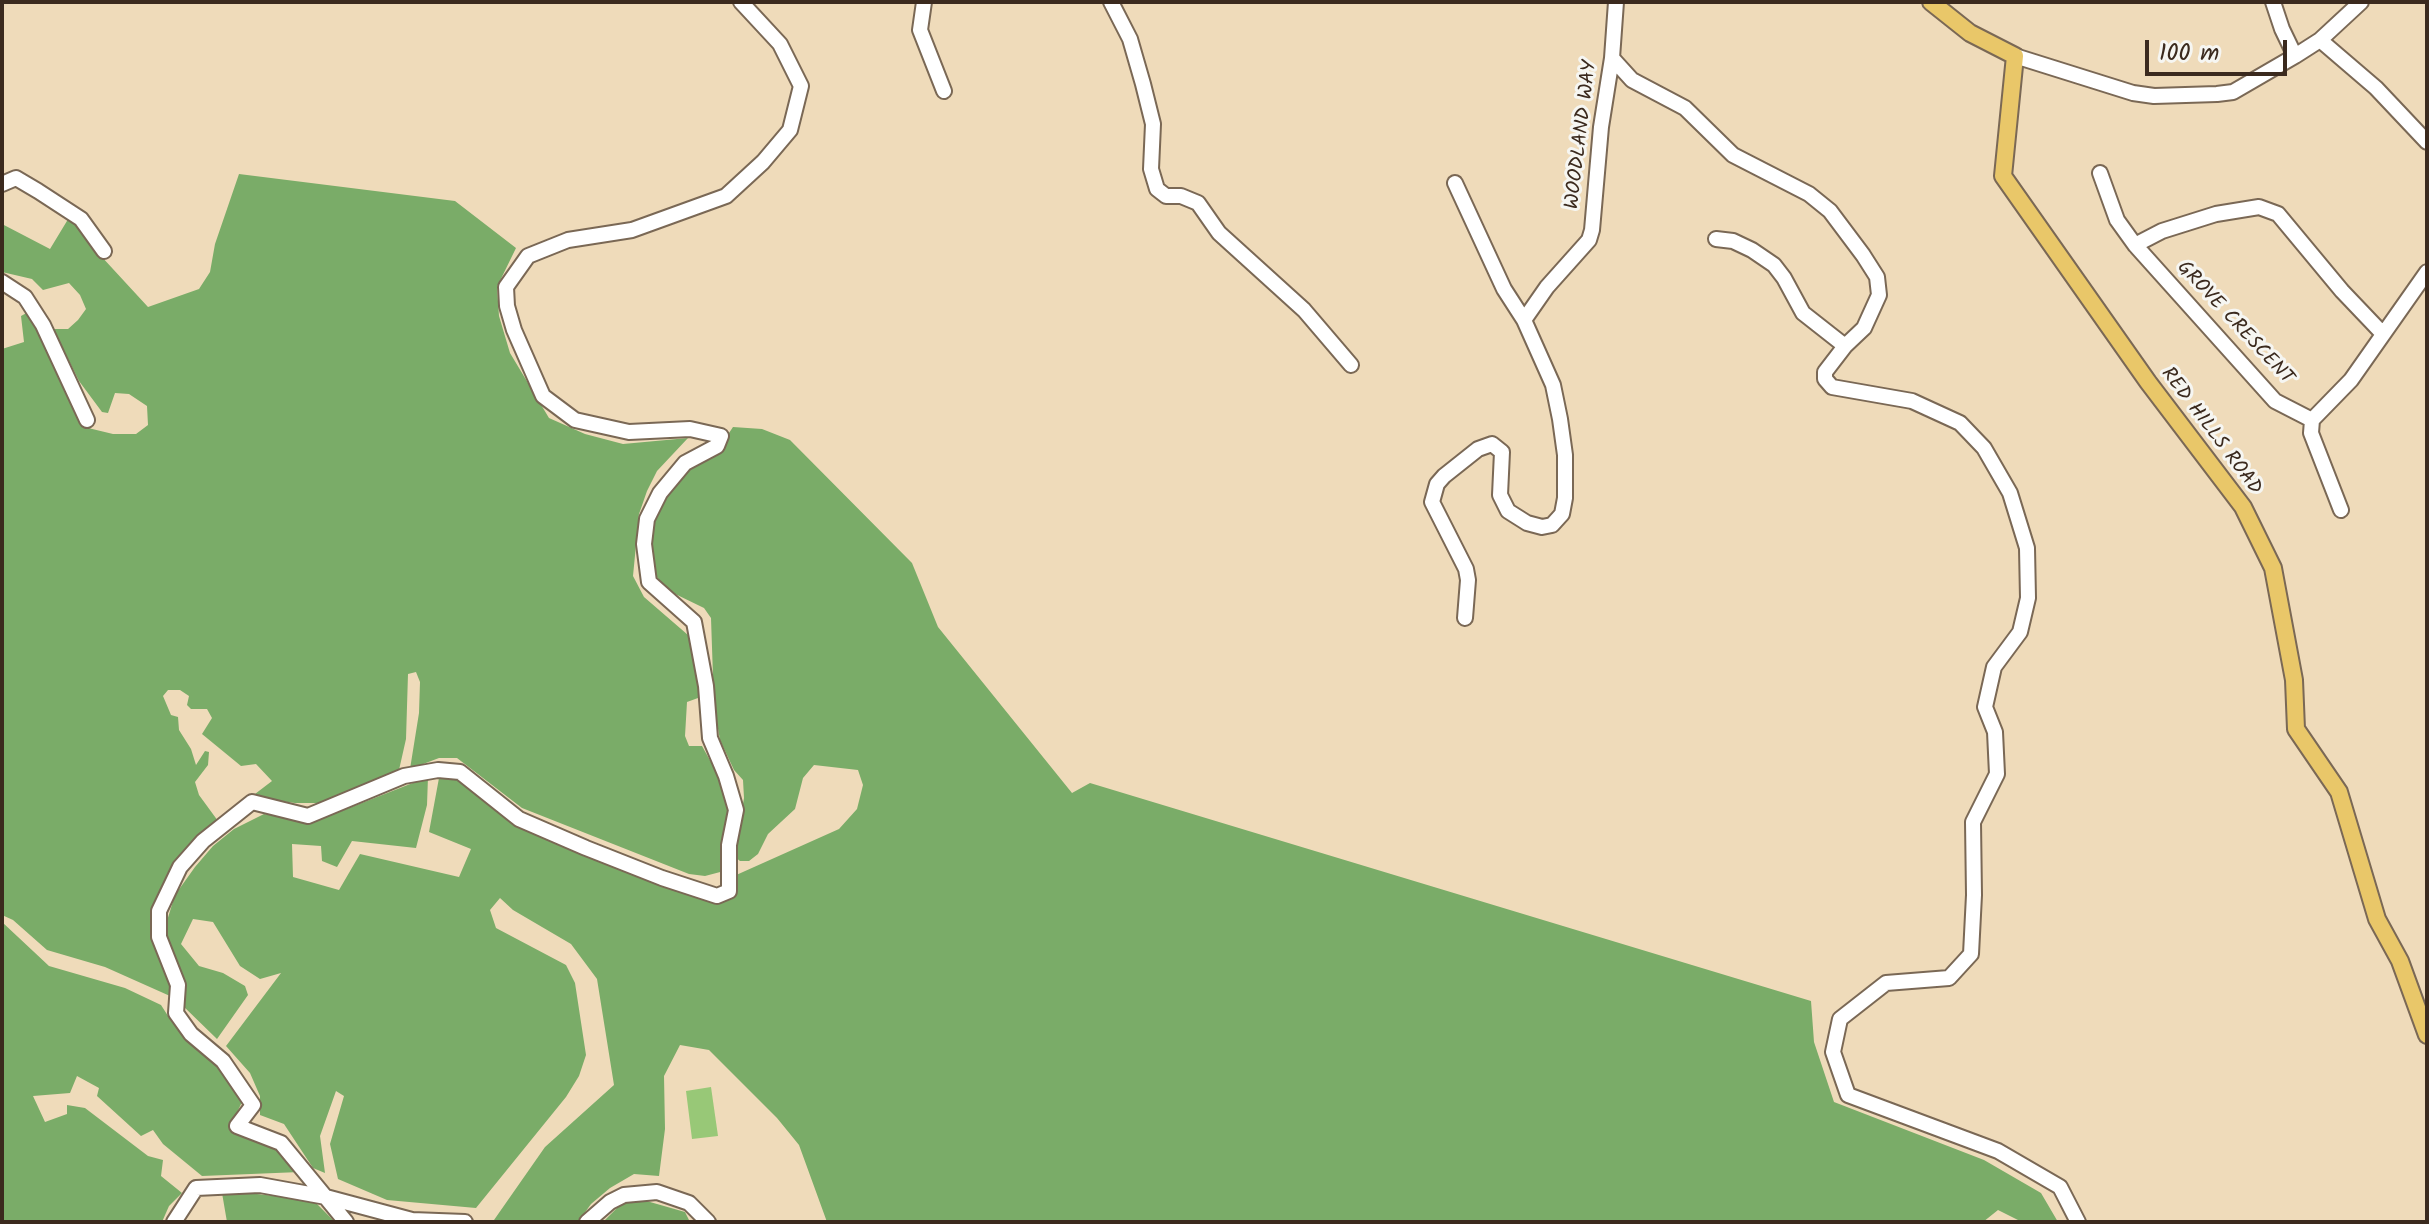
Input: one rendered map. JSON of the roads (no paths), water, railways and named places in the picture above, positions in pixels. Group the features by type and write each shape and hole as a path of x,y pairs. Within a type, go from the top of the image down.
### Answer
{"main road":[{"path":"1931,2 1970,33 2015,56"},
{"name":"RED HILLS ROAD","path":"2015,56 2003,176 2148,382 2243,507 2273,568 2294,680 2296,729 2339,792 2377,919 2400,961 2427,1035"}],"street":[{"path":"346,1222 281,1143 237,1126 253,1105 223,1061 191,1034 176,1013 178,985 159,937 159,911 180,867 203,841 252,802 308,816 404,776 438,770 460,772 519,819 662,878 717,896 729,891 729,845 736,810 710,738 706,686 694,622 649,582 644,544 647,519 660,493 685,463 717,446 721,436 690,429 629,432 575,420 543,396 514,330 507,306 506,287 528,256 568,240 632,230 726,196 763,162 790,130 801,86 780,44 741,2"},
{"path":"924,2 920,30 944,91"},
{"path":"1111,2 1130,39 1153,124 1151,169 1157,189 1166,196 1181,196 1198,203 1219,233 1304,310 1351,365"},
{"name":"WOODLAND WAY","path":"1524,320 1547,287 1589,240 1592,230 1616,2"},
{"path":"2273,2 2295,56"},
{"path":"2015,56 2133,93 2154,96 2233,92 2320,40 2344,9 2361,2"},
{"path":"2320,40 2376,88 2427,142"},
{"path":"1612,58 1632,80 1685,108 1733,155 1809,194 1830,211 1847,231 1877,277 1879,295 1864,328 1825,372 1825,379 1832,387 1912,401 1960,423 1984,448 2010,493 2027,548 2028,598 2020,632 1994,667 1985,707 1995,732 1997,774 1973,822 1971,954 1949,978 1886,983 1840,1019 1833,1052 1848,1095 1998,1151 2060,1187 2078,1222"},
{"name":"GROVE CRESCENT","path":"2100,173 2117,220 2135,245 2275,401 2312,420"},
{"path":"2,184 16,178 81,219 104,251"},
{"path":"1455,183 1553,385 1565,455 1565,498 1562,514 1552,525 1542,527 1527,523 1508,511 1500,495 1502,452 1492,444 1478,449 1437,484 1433,494 1434,509 1466,569 1465,618"},
{"path":"2135,245 2162,231 2216,214 2259,207 2278,214 2342,291 2383,334"},
{"path":"1716,239 1733,241 1774,265 1803,313 1845,346"},
{"path":"2341,510 2311,433 2312,420 2351,380 2427,272"},
{"path":"2,282 25,297 43,325 87,420"},
{"path":"174,1222 196,1188 260,1185 326,1197 412,1220 465,1222"},
{"path":"587,1222 610,1202 624,1195 657,1192 689,1203 708,1222"}]}
